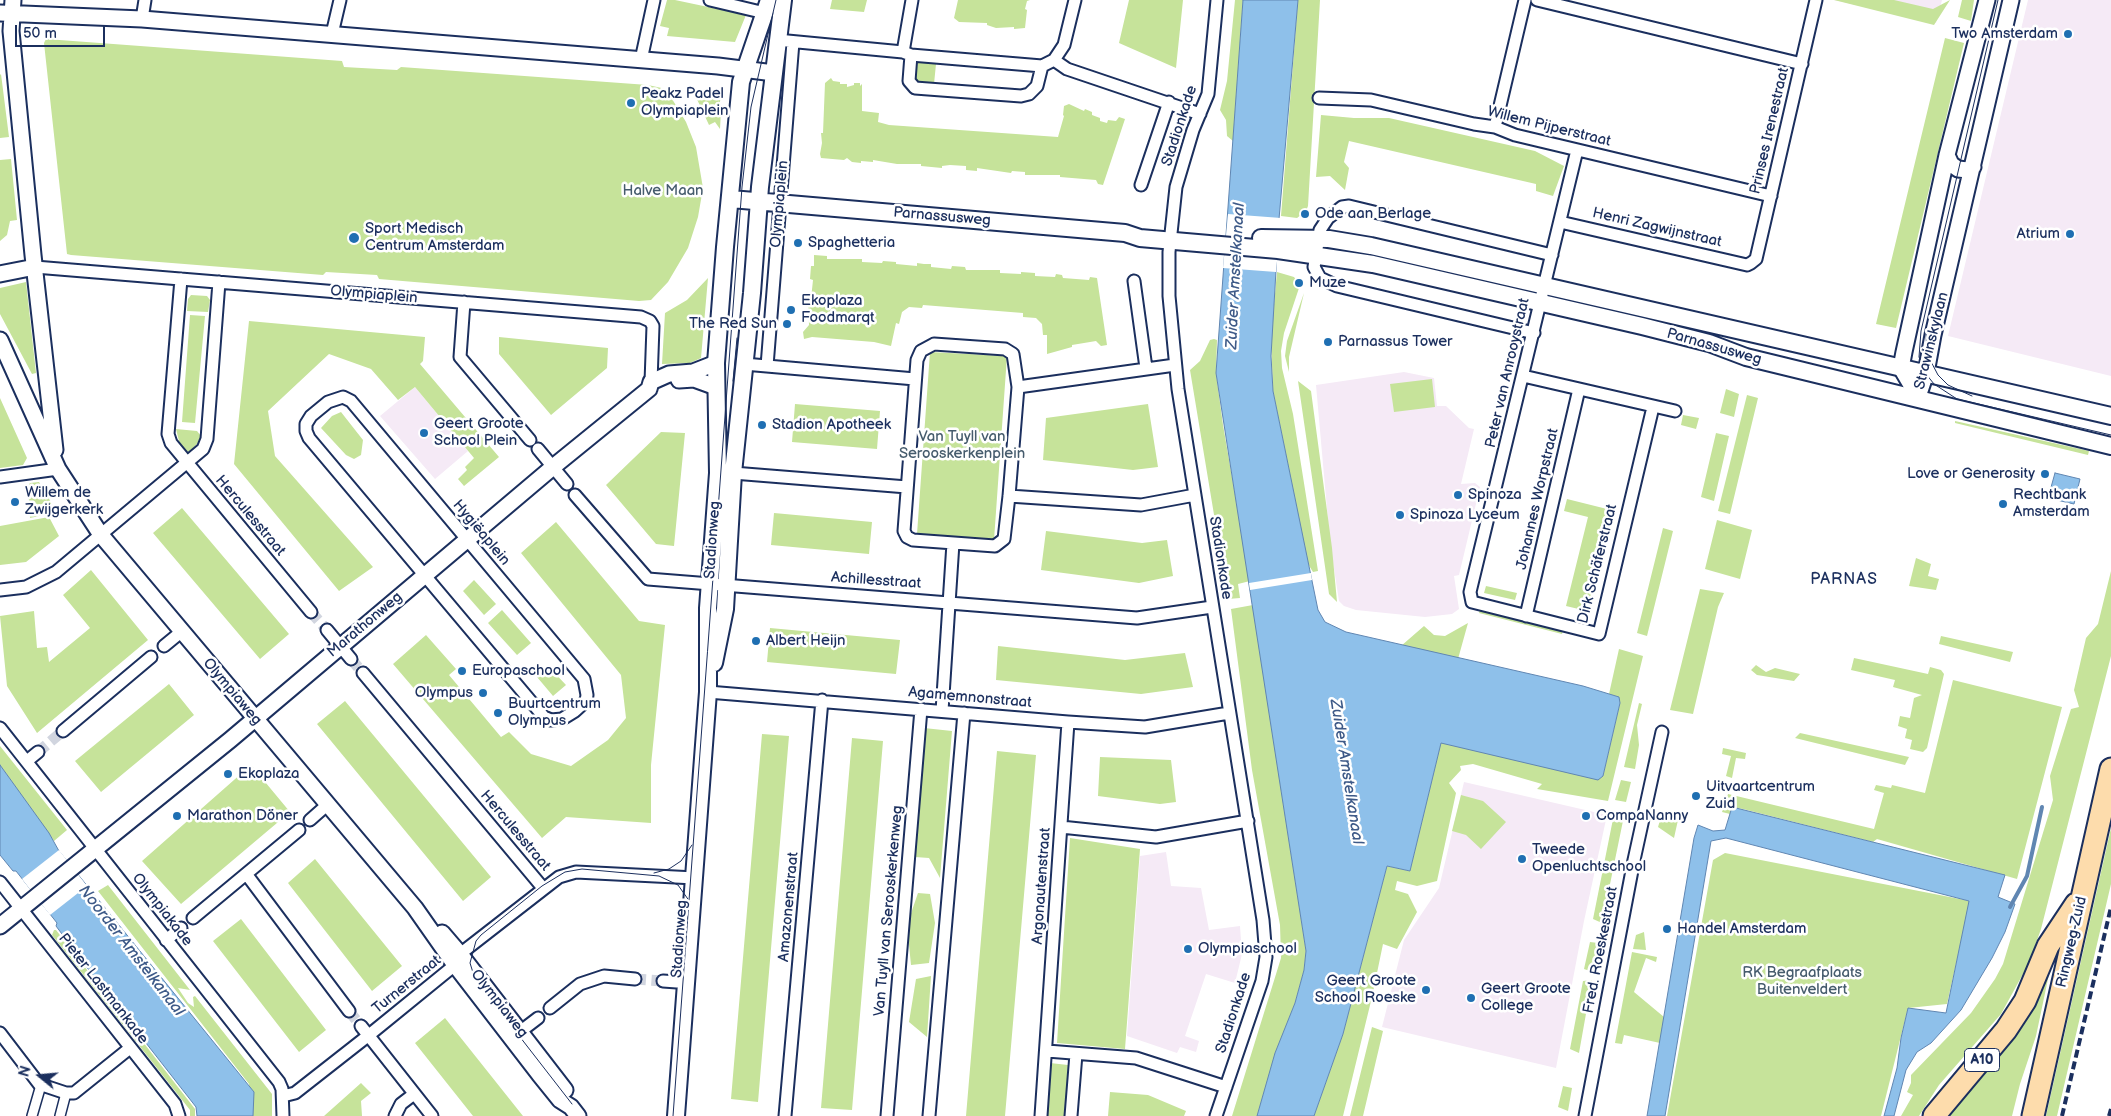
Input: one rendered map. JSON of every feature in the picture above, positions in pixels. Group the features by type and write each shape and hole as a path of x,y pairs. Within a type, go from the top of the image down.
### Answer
{"highway":[{"name":"Ringweg-Zuid","path":"2032,1116 2111,769"},
{"name":"A10","path":"1934,1116 2006,1030 2025,1001 2048,946 2083,892"}],"main road":[{"path":"774,73 785,41 784,0"},
{"path":"716,387 716,363 744,70 767,6"},
{"name":"Olympiaplein","path":"740,419 774,73"},
{"name":"Olympiaplein","path":"731,198 760,201"},
{"name":"Parnassusweg","path":"760,201 1125,233 1141,229 1172,236 1317,248 1371,246 1709,344 1746,357 1918,397 2111,446"},
{"name":"Parnassusweg","path":"1542,295 1872,361 2111,416"},
{"name":"Stadionweg","path":"676,1116 690,877 708,692 710,584 718,474 716,387"},
{"name":"Stadionweg","path":"708,692 723,624 733,473 740,419"},
{"name":"Stadionweg","path":"665,1116 670,981 690,877"}],"street":[{"path":"142,19 145,0"},
{"path":"332,34 340,0"},
{"path":"641,60 654,0"},
{"path":"710,0 767,6"},
{"path":"912,0 907,53 909,82 915,88 1021,96 1029,94 1037,86 1042,66"},
{"path":"785,41 1042,66 1054,60 1064,46 1075,0"},
{"name":"Stadionkade","path":"1216,1116 1262,981 1266,957 1263,920 1248,821 1212,607 1175,365 1169,289 1176,187 1208,94 1211,80 1217,0"},
{"path":"1495,126 1525,0"},
{"path":"1537,0 1802,64"},
{"name":"Prinses Irenestraat","path":"1747,265 1756,259 1816,0"},
{"name":"Strawinskylaan","path":"1918,397 1902,368 1947,155 1988,0"},
{"name":"Strawinskylaan","path":"1918,397 1926,373 2011,0"},
{"path":"58,469 50,412 8,9 332,34 774,73"},
{"name":"Olympiaplein","path":"767,366 780,203 785,41"},
{"path":"1054,60 1067,68 1200,114"},
{"name":"Willem Pijperstraat","path":"1319,98 1371,100 1474,124 1495,126 1515,135 1771,196"},
{"name":"Stadionkade","path":"1141,184 1169,102"},
{"path":"1954,129 1968,126 1981,133"},
{"name":"Peter van Anrooystraat","path":"1472,602 1470,592 1577,150"},
{"path":"1947,155 1951,164 1958,169 1968,170 1973,167"},
{"path":"1534,333 1337,286 1320,278 1317,248 1335,213 1342,207 1349,206 1552,255"},
{"name":"Henri Zagwijnstraat","path":"1560,222 1747,265"},
{"name":"Olympiaplein","path":"0,274 35,267 646,318 653,326 650,385"},
{"name":"Herculesstraat","path":"181,279 168,434 171,444 311,612"},
{"path":"1134,281 1146,368"},
{"path":"0,590 26,587 56,572 203,449 207,439 219,282"},
{"path":"464,302 460,357 530,440"},
{"path":"0,340 58,469"},
{"path":"934,344 1005,349 1013,354 1018,387 1004,539 995,546 913,540 907,537 904,531 915,379 917,360 921,351 927,346 934,344"},
{"path":"650,385 669,374 693,372 716,363"},
{"path":"744,364 915,379"},
{"path":"1018,387 1030,387 1175,365"},
{"path":"1523,376 1675,411"},
{"path":"650,385 694,379 716,387"},
{"name":"Marathonweg","path":"0,926 82,861 254,718 650,385"},
{"name":"Johannes Worpstraat","path":"1526,616 1579,389"},
{"name":"Hygiëaplein","path":"343,397 351,401 584,679 587,689 586,701 562,720 551,720 544,717 424,575 309,438 306,424 311,416 328,402 343,397"},
{"name":"Dirk Schäferstraat","path":"1472,602 1599,634 1653,407"},
{"path":"538,449 567,484"},
{"path":"0,476 58,469"},
{"name":"Olympiaweg","path":"58,469 101,535 327,805 415,908 434,925 560,1100 574,1111"},
{"path":"733,473 907,486"},
{"path":"1009,496 1141,505 1195,494"},
{"name":"Achillesstraat","path":"575,495 644,577 648,579 1137,618 1212,607"},
{"path":"942,711 954,543"},
{"path":"326,630 351,659"},
{"path":"164,646 181,632"},
{"path":"64,731 151,657"},
{"name":"Herculesstraat","path":"363,674 544,888 559,877 576,872 690,877"},
{"name":"Agamemnonstraat","path":"708,692 1145,727 1229,713"},
{"name":"Amazonenstraat","path":"786,1116 822,700"},
{"name":"Van Tuyll van Serooskerkenweg","path":"886,1116 921,709"},
{"path":"930,1116 964,713"},
{"name":"Argonautenstraat","path":"1041,1116 1047,1051 1068,722"},
{"name":"Olympiakade","path":"0,728 278,1082 283,1096 283,1116"},
{"name":"Fred. Roeskestraat","path":"1585,1116 1634,860 1662,732"},
{"path":"27,761 38,752"},
{"path":"310,820 327,805"},
{"path":"1061,827 1156,837 1248,821"},
{"path":"193,918 299,830"},
{"path":"246,875 349,1011"},
{"name":"Pieter Lastmankade","path":"0,882 27,905 130,1048 175,1104 179,1116"},
{"name":"Turnerstraat","path":"283,1096 295,1093 365,1030 457,959 544,888"},
{"path":"166,940 181,928"},
{"name":"Olympiaweg","path":"457,959 520,1032 567,1093 574,1111"},
{"path":"550,1008 580,984 604,976 635,979"},
{"path":"520,1032 538,1018"},
{"path":"365,1030 432,1116"},
{"path":"0,1033 41,1085 66,1093 74,1093 130,1048"},
{"path":"1047,1051 1136,1058 1226,1087"},
{"path":"1071,1116 1076,1054"},
{"path":"32,1116 41,1085"},
{"path":"60,1116 66,1093"},
{"path":"394,1116 401,1104 414,1094"}],"shaded area":[{"path":"1834,0 1942,0 1936,23"},
{"path":"2028,0 2111,0 2111,376 1948,336"},
{"name":"Spinoza Lyceum","path":"1404,372 1434,378 1437,406 1446,406 1469,428 1474,429 1461,484 1475,483 1480,487 1459,575 1454,576 1459,609 1452,614 1425,617 1356,610 1344,606 1339,601 1330,543 1316,385"},
{"name":"Geert Groote School Plein","path":"415,387 468,451 435,479 380,416"},
{"path":"1464,782 1607,815 1584,921 1556,1068 1382,1027 1404,940 1439,888"},
{"name":"Olympiaschool","path":"1166,852 1171,886 1201,888 1209,930 1240,926 1242,954 1235,983 1206,974 1185,1036 1199,1041 1196,1052 1180,1047 1177,1053 1127,1036 1140,856"}],"green space":[{"path":"667,0 746,15 735,42 667,36 669,28 660,26"},
{"path":"832,0 867,0 864,12 830,9"},
{"path":"958,0 1030,0 1027,1 1025,9 1027,10 1025,28 996,28 987,25 987,23 959,22 954,18"},
{"path":"1129,0 1183,0 1176,68 1119,43"},
{"path":"1235,0 1243,0 1233,141 1227,136 1226,120 1220,110 1227,81"},
{"path":"1298,0 1320,0 1308,206 1306,211 1297,218 1281,216"},
{"path":"1834,0 1894,0 1933,9 1950,0 1934,25"},
{"path":"1962,0 1974,0 1971,21 1958,17"},
{"path":"1945,38 1964,43 1896,328 1876,324"},
{"name":"Halve Maan","path":"46,39 342,61 344,67 397,70 401,67 648,85 666,89 686,122 696,147 703,188 698,217 688,248 668,282 651,300 639,301 379,279 377,275 326,272 323,275 67,254 44,43"},
{"path":"917,62 936,64 934,84 915,82"},
{"path":"0,75 9,137 0,138"},
{"path":"831,78 833,81 840,82 840,84 847,84 847,87 854,85 854,83 860,83 860,86 862,84 862,111 879,113 878,122 889,125 1058,137 1064,116 1064,106 1069,104 1084,111 1085,109 1092,112 1092,115 1100,118 1100,121 1107,123 1108,120 1116,121 1119,117 1125,119 1103,185 1098,184 1096,180 1060,177 1060,175 1025,175 1025,172 1012,171 1011,173 977,168 977,171 966,170 966,166 950,165 942,166 942,168 921,166 921,164 897,164 873,160 873,162 861,161 861,163 852,162 847,158 844,160 821,158 825,83"},
{"path":"695,89 722,92 718,111 721,111 720,129 715,122 709,125 695,95"},
{"path":"1321,115 1354,118 1389,118 1535,151 1564,166 1553,196 1536,191 1536,184 1349,141 1344,162 1349,168 1345,190 1330,176 1316,177"},
{"path":"11,159 17,220 10,221 7,235 0,241 0,160"},
{"path":"814,255 827,256 827,259 862,259 862,262 882,263 883,261 917,266 917,263 931,264 931,267 951,269 952,266 965,267 966,270 1000,270 1000,273 1035,273 1035,276 1055,277 1056,274 1062,275 1063,278 1089,280 1090,277 1097,278 1107,345 1101,346 1096,341 1072,345 1072,347 1047,354 1047,335 1043,335 1042,324 1036,318 1023,317 1023,313 923,305 922,308 909,307 902,312 899,324 896,323 891,346 874,342 812,337 804,339 803,332 809,325 808,299 811,299 813,280 810,279 811,266 814,266"},
{"path":"1277,272 1294,277 1300,285 1284,333 1281,351 1282,368 1293,414 1318,571 1313,572 1308,564 1273,391 1271,337"},
{"path":"708,278 701,358 690,363 662,364 665,313 687,300"},
{"path":"26,282 36,373 32,374 0,314 0,288"},
{"path":"1304,293 1289,357 1289,372 1285,356 1287,341"},
{"path":"191,295 207,296 210,300 208,312 187,311 188,299"},
{"path":"190,315 205,316 195,423 182,422"},
{"path":"249,321 425,337 423,361 420,364 499,457 464,486 458,479 467,470 465,467 474,458 415,387 398,400 371,369 329,354 268,411 275,456 373,567 339,591 234,464"},
{"path":"499,337 608,348 607,368 551,415 499,354"},
{"path":"1210,340 1217,340 1216,373 1223,425 1250,581 1238,584 1240,598 1228,599 1190,370 1200,361"},
{"name":"Van Tuyll van Serooskerkenplein","path":"930,352 1007,356 994,540 988,542 920,536 917,534"},
{"path":"1432,379 1435,407 1394,412 1390,384"},
{"path":"1298,381 1311,391 1332,548 1337,602 1329,594"},
{"path":"1726,389 1739,394 1734,417 1720,413"},
{"path":"1747,395 1758,398 1730,514 1718,511"},
{"path":"0,398 27,458 23,465 0,468"},
{"path":"795,404 880,411 877,449 792,442"},
{"path":"1148,404 1158,467 1133,470 1043,460 1046,418"},
{"path":"341,412 363,440 361,455 354,459 346,455 321,428 332,416"},
{"path":"1683,415 1699,418 1696,429 1681,425"},
{"path":"1955,421 2089,451 2088,455 1955,423"},
{"path":"176,429 197,431 201,436 197,444 189,452 185,451 180,445"},
{"path":"661,432 685,433 674,546 656,544 606,485"},
{"path":"1716,433 1729,436 1714,501 1701,497"},
{"path":"39,482 55,509 53,513 30,518 28,486 30,483"},
{"path":"1567,499 1611,510 1587,611 1566,606 1588,517 1564,511"},
{"path":"182,508 289,634 260,659 153,533"},
{"path":"774,513 872,522 869,554 771,545"},
{"path":"49,517 59,536 26,562 0,565 0,526"},
{"path":"1717,520 1752,530 1740,579 1705,569"},
{"path":"556,522 639,621 665,625 651,765 651,823 566,817 542,838 393,664 426,635 456,669 449,675 501,737 509,732 531,754 571,766 608,740 626,718 621,675 521,553"},
{"path":"1663,528 1673,531 1647,636 1637,633"},
{"path":"1046,531 1142,543 1167,540 1173,576 1139,583 1041,570"},
{"path":"1916,558 1931,564 1928,576 1939,579 1936,590 1909,586"},
{"path":"91,570 148,640 37,733 7,686 0,616 34,611 37,648 47,647 49,662 90,628 63,595"},
{"path":"2111,571 2111,656 2041,929 2029,963 2001,1014 1939,1085 1919,1116 1901,1116 1913,1095 1907,1092 1911,1083 1911,1075 1971,1013 1995,979 2003,964 2053,800 2050,776 2071,709 2079,707 2074,690 2086,638 2098,624"},
{"path":"474,580 496,604 484,615 463,591"},
{"path":"1486,586 1517,593 1515,600 1484,593"},
{"path":"1700,589 1724,593 1718,607 1693,714 1670,710"},
{"path":"1253,605 1306,951 1304,970 1295,1003 1275,1054 1257,1116 1232,1116 1281,958 1280,925 1252,770 1231,609"},
{"path":"502,610 531,643 517,655 488,623"},
{"path":"1480,610 1563,630 1562,634 1479,613"},
{"path":"1468,623 1458,659 1401,646 1424,626 1434,635 1445,636"},
{"path":"770,628 900,640 896,674 767,662"},
{"path":"1941,636 2013,652 2010,662 1939,644"},
{"path":"998,646 1125,660 1185,653 1193,687 1141,694 996,680"},
{"path":"1619,649 1643,656 1608,801 1537,789 1542,784 1473,764 1460,766 1461,770 1449,783 1456,793 1437,881 1417,886 1397,881 1395,890 1408,894 1417,912 1397,949 1383,944 1343,1116 1314,1116 1343,1034 1387,866 1410,871 1441,742 1598,779 1603,776 1620,703 1618,697 1609,694"},
{"path":"1854,658 1928,674 1930,667 1941,670 1944,674 1927,748 1923,752 1910,749 1912,740 1905,738 1907,729 1898,726 1900,716 1910,718 1914,698 1922,695 1893,687 1895,680 1851,670"},
{"path":"1756,665 1766,672 1775,668 1800,674 1794,681 1757,675 1751,670"},
{"path":"548,666 566,685 553,696 537,677"},
{"path":"1953,680 2062,707 2017,879 1877,839 1873,842 1732,807 1730,814 1722,812 1728,794 1874,829 1884,793 1874,790 1876,785 1891,788 1892,785 1925,793"},
{"path":"169,684 194,715 101,792 75,761"},
{"path":"345,701 491,877 463,901 317,724"},
{"path":"1639,703 1642,704 1637,725 1639,745 1635,769 1624,767"},
{"path":"924,728 952,731 940,878 929,858 915,857"},
{"path":"1800,733 1909,757 1905,765 1795,738"},
{"path":"762,734 789,736 758,1102 731,1099"},
{"path":"852,738 883,741 852,1110 821,1108"},
{"path":"0,746 67,830 54,841 0,765"},
{"path":"1723,748 1746,753 1745,759 1736,758 1732,778 1726,776 1731,756 1722,754"},
{"path":"997,751 1036,755 1005,1116 966,1116"},
{"path":"1100,757 1171,760 1176,802 1160,804 1098,796"},
{"path":"251,765 290,812 181,904 142,861"},
{"path":"1621,780 1631,782 1626,802 1615,800"},
{"path":"1461,795 1483,801 1506,822 1481,849 1466,835 1452,831"},
{"path":"1614,814 1624,816 1602,923 1593,919"},
{"path":"1661,817 1678,820 1674,838 1658,827"},
{"path":"2111,828 2111,884 2057,1116 2046,1116"},
{"path":"1070,838 1140,849 1125,1049 1057,1043"},
{"name":"RK Begraafplaats Buitenveldert","path":"1725,853 1970,901 1947,1004 1908,1008 1881,1116 1667,1116 1713,860"},
{"path":"315,859 402,966 372,991 288,883"},
{"path":"108,885 190,990 178,988 188,1003 194,1007 193,997 195,996 272,1094 272,1116 252,1116 249,1084 98,891"},
{"path":"918,893 930,894 935,923 929,963 911,965 907,925"},
{"path":"241,919 326,1030 299,1052 213,941"},
{"path":"54,930 56,930 195,1109 195,1116 190,1116 190,1110 52,935"},
{"path":"1644,932 1646,950 1633,949 1636,935"},
{"path":"1590,942 1598,943 1593,972 1584,969"},
{"path":"1632,952 1657,957 1656,962 1646,958 1634,992 1664,1017 1660,1043 1624,1035 1622,1044 1615,1043"},
{"path":"2052,960 2036,1036 2020,1084 2012,1116 1944,1116"},
{"path":"931,976 927,1037 909,1022 916,979"},
{"path":"1592,980 1579,1053 1570,1049 1583,981"},
{"path":"445,1018 523,1116 473,1116 415,1043"},
{"path":"1372,1027 1383,1031 1363,1116 1350,1116"},
{"path":"1050,1063 1068,1065 1065,1116 1047,1116"},
{"path":"361,1083 371,1093 361,1101 362,1116 324,1116"},
{"path":"1563,1086 1572,1088 1568,1111 1558,1107"},
{"path":"1110,1092 1148,1095 1186,1111 1184,1116 1108,1116"}],"water":[{"name":"Zuider Amstelkanaal","path":"1243,0 1298,0 1279,219 1271,356 1273,391 1318,610 1325,622 1346,632 1583,686 1619,697 1620,703 1603,776 1598,780 1441,743 1410,871 1387,866 1343,1034 1314,1116 1257,1116 1275,1053 1295,1003 1304,970 1306,951 1216,373"},
{"path":"2055,473 2080,479 2074,504 2048,498"},
{"name":"Noorder Amstelkanaal","path":"0,765 49,833 59,851 254,1092 253,1116 197,1116 196,1107 85,965 56,926 57,923 16,871 13,871 0,855"},
{"path":"1732,807 2005,875 1998,897 2015,904 2005,932 1961,1010 1931,1043 1917,1052 1906,1070 1894,1116 1884,1116 1897,1068 1908,1008 1946,1013 1969,901 1726,838 1711,841 1665,1116 1647,1116 1694,838 1698,825 1713,831 1725,830"}],"pier":[{"path":"1228,214 1281,218 1276,272 1223,268"},
{"path":"1311,573 1312,580 1250,590 1249,583"},
{"path":"59,850 87,886 50,915 22,879"}],"waterway":[{"path":"2010,907 2027,876 2042,807"}],"tunnel":[{"path":"311,612 327,630"},
{"path":"351,659 363,673"},
{"path":"38,752 63,731"},
{"path":"635,979 663,981"},
{"path":"349,1011 361,1026"}],"tram line":[{"path":"673,1116 742,187 751,107 776,0"},
{"path":"1998,0 1921,331 1919,357 1926,374 1934,384 1957,399 2111,435"},
{"path":"1926,334 1927,354 1938,375 1948,385 1972,396"},
{"path":"733,381 737,338"},
{"path":"654,873 669,869 681,861 692,845"},
{"path":"572,1104 475,979 470,963 476,941 542,886 565,872 582,869 659,876 678,885 690,902"}],"railway":[{"path":"2062,1116 2111,907"},
{"path":"2109,1116 2111,1109"}],"place":[{"name":"Two Amsterdam","path":"2068,34"},
{"name":"Peakz Padel Olympiaplein","path":"631,103"},
{"name":"Ode aan Berlage","path":"1305,214"},
{"name":"Atrium","path":"2070,234"},
{"name":"Sport Medisch Centrum Amsterdam","path":"354,238"},
{"name":"Spaghetteria","path":"798,243"},
{"name":"Muze","path":"1299,283"},
{"name":"Ekoplaza Foodmarqt","path":"791,310"},
{"name":"The Red Sun","path":"787,324"},
{"name":"Parnassus Tower","path":"1328,342"},
{"name":"Stadion Apotheek","path":"762,425"},
{"name":"Geert Groote School Plein","path":"424,433"},
{"name":"Love or Generosity","path":"2045,474"},
{"name":"Spinoza","path":"1458,495"},
{"name":"Willem de Zwijgerkerk","path":"15,502"},
{"name":"Rechtbank Amsterdam","path":"2003,504"},
{"name":"Spinoza Lyceum","path":"1400,515"},
{"name":"Albert Heijn","path":"756,641"},
{"name":"Europaschool","path":"462,671"},
{"name":"Olympus","path":"483,693"},
{"name":"Buurtcentrum Olympus","path":"498,713"},
{"name":"Ekoplaza","path":"228,774"},
{"name":"Uitvaartcentrum Zuid","path":"1696,796"},
{"name":"Marathon Döner","path":"177,816"},
{"name":"CompaNanny","path":"1586,816"},
{"name":"Tweede Openluchtschool","path":"1522,859"},
{"name":"Handel Amsterdam","path":"1667,929"},
{"name":"Olympiaschool","path":"1188,949"},
{"name":"Geert Groote School Roeske","path":"1426,990"},
{"name":"Geert Groote College","path":"1471,998"}],"district":[{"name":"PARNAS","path":"1844,580"}]}
